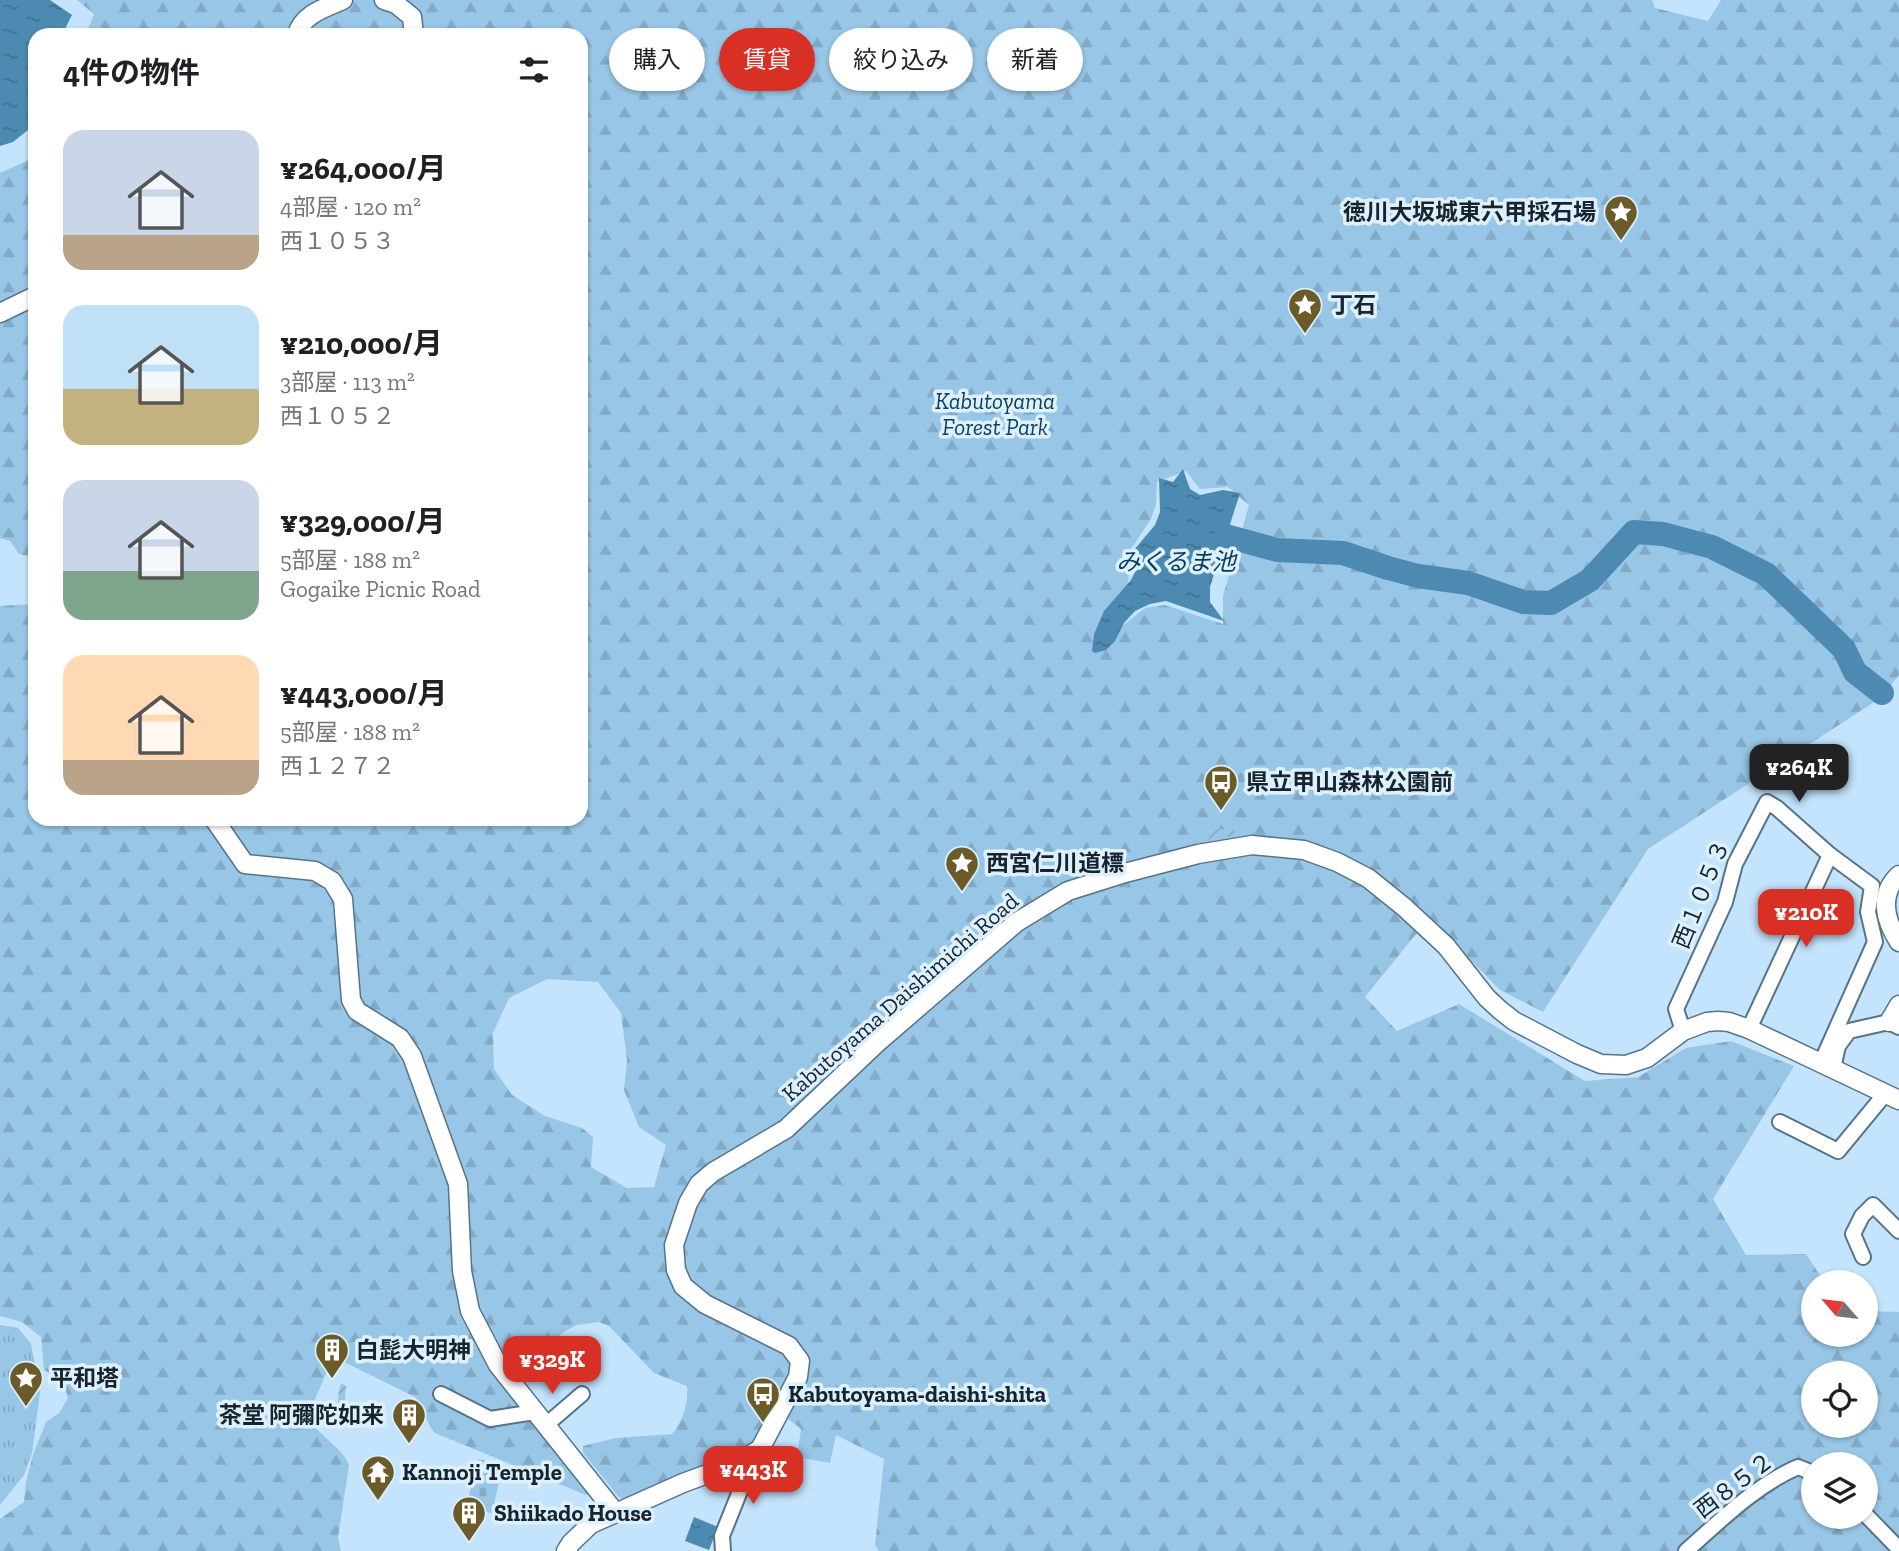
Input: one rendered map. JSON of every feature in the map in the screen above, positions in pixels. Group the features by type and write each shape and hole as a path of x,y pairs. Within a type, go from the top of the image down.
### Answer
{"street":[{"path":"300,28 311,14 342,0"},
{"path":"384,0 396,4 412,17 413,28"},
{"path":"0,313 28,299"},
{"name":"西１０５３","path":"1683,1031 1676,1009 1725,902 1735,864 1767,802 1872,886 1868,912 1875,942 1827,1065"},
{"path":"219,826 245,864 315,871 332,881 343,899 351,1000 357,1010 400,1038 412,1056 458,1184 463,1271 470,1311 498,1365 615,1512"},
{"name":"Kabutoyama Daishimichi Road","path":"566,1551 591,1524 683,1483 737,1463 760,1449 798,1377 800,1361 789,1346 705,1304 683,1286 676,1270 674,1245 688,1203 699,1184 713,1172 786,1129 877,1044 1017,922 1069,891 1125,873 1212,851 1252,845 1304,850 1337,862 1368,878 1446,946 1487,998 1500,1010 1514,1021 1577,1055 1601,1064 1626,1065 1647,1058 1683,1031 1707,1022 1729,1022 1892,1097"},
{"path":"1749,1029 1830,855"},
{"path":"1899,875 1890,884 1886,905 1888,925 1899,942"},
{"path":"1827,1065 1849,1031 1894,1024 1899,1005"},
{"path":"1780,1122 1838,1151 1892,1097"},
{"path":"1863,1257 1853,1234 1862,1216 1873,1205 1899,1231"},
{"path":"441,1394 490,1419 541,1419 582,1394"},
{"path":"723,1551 722,1536 740,1491 737,1463"},
{"name":"西８５２","path":"1686,1551 1778,1476 1801,1468"},
{"path":"1878,1527 1899,1549"}],"green space":[{"name":"Kabutoyama Forest Park","path":"77,0 1652,0 1655,8 1708,21 1721,0 1899,0 1899,675 1882,697 1648,849 1543,1012 1500,990 1429,918 1365,997 1397,1031 1459,1004 1585,1081 1638,1077 1686,1048 1731,1041 1794,1066 1713,1199 1746,1255 1806,1254 1816,1270 1801,1270 1801,1348 1878,1348 1878,1311 1899,1312 1899,1551 879,1551 875,1545 884,1459 836,1435 830,1463 797,1457 801,1429 769,1404 753,1444 741,1452 627,1501 619,1497 583,1453 583,1446 616,1438 672,1434 684,1411 687,1386 654,1373 609,1326 599,1322 577,1325 562,1333 518,1389 589,1493 586,1495 435,1433 415,1397 340,1360 328,1369 308,1416 349,1465 338,1538 341,1551 0,1551 0,1519 24,1502 33,1455 46,1422 59,1413 68,1398 63,1381 44,1370 41,1337 22,1322 0,1316 0,606 28,604 28,826 588,826 588,28 89,28 94,14","holes":["1186,471 1200,489 1228,487 1249,505 1223,596 1223,624 1165,605 1145,608 1111,635 1128,585 1131,549 1151,519 1156,504 1157,482","547,979 598,982 621,1013 627,1060 624,1090 639,1127 666,1145 654,1187 627,1188 591,1167 593,1137 582,1128 545,1116 512,1095 494,1069 493,1033 509,998"]},
{"path":"28,160 28,556 19,554 10,541 0,538 0,173"},
{"path":"1234,829 1236,835 1208,840 1210,834 1216,830"},
{"path":"0,1325 18,1328 31,1344 40,1393 32,1453 24,1475 0,1505"},
{"path":"341,1383 346,1386 348,1423 343,1425 338,1404"},
{"path":"478,1459 503,1465 492,1513 466,1507"}],"water":[{"path":"0,0 50,0 72,15 66,28 28,28 28,130 13,142 0,146"},
{"name":"みくるま池","path":"1183,469 1190,489 1200,495 1223,490 1240,493 1210,587 1210,602 1224,621 1166,601 1150,604 1135,611 1106,650 1095,653 1092,651 1094,634 1104,611 1131,580 1135,572 1134,550 1155,525 1160,512 1159,478 1173,482"},
{"path":"694,1517 718,1527 709,1550 685,1541"}],"waterway":[{"path":"1226,536 1277,550 1343,553 1418,576 1468,583 1523,602 1551,603 1590,580 1634,532 1663,534 1712,547 1766,574 1844,649 1855,672 1882,693"}],"place":[{"name":"徳川大坂城東六甲採石場","path":"1621,242"},
{"name":"丁石","path":"1305,335"},
{"name":"県立甲山森林公園前","path":"1221,812"},
{"name":"西宮仁川道標","path":"962,893"},
{"name":"白髭大明神","path":"332,1380"},
{"name":"平和塔","path":"26,1408"},
{"name":"Kabutoyama-daishi-shita","path":"763,1424"},
{"name":"茶堂 阿彌陀如来","path":"409,1445"},
{"name":"Kannoji Temple","path":"378,1502"},
{"name":"Shiikado House","path":"469,1543"}]}
